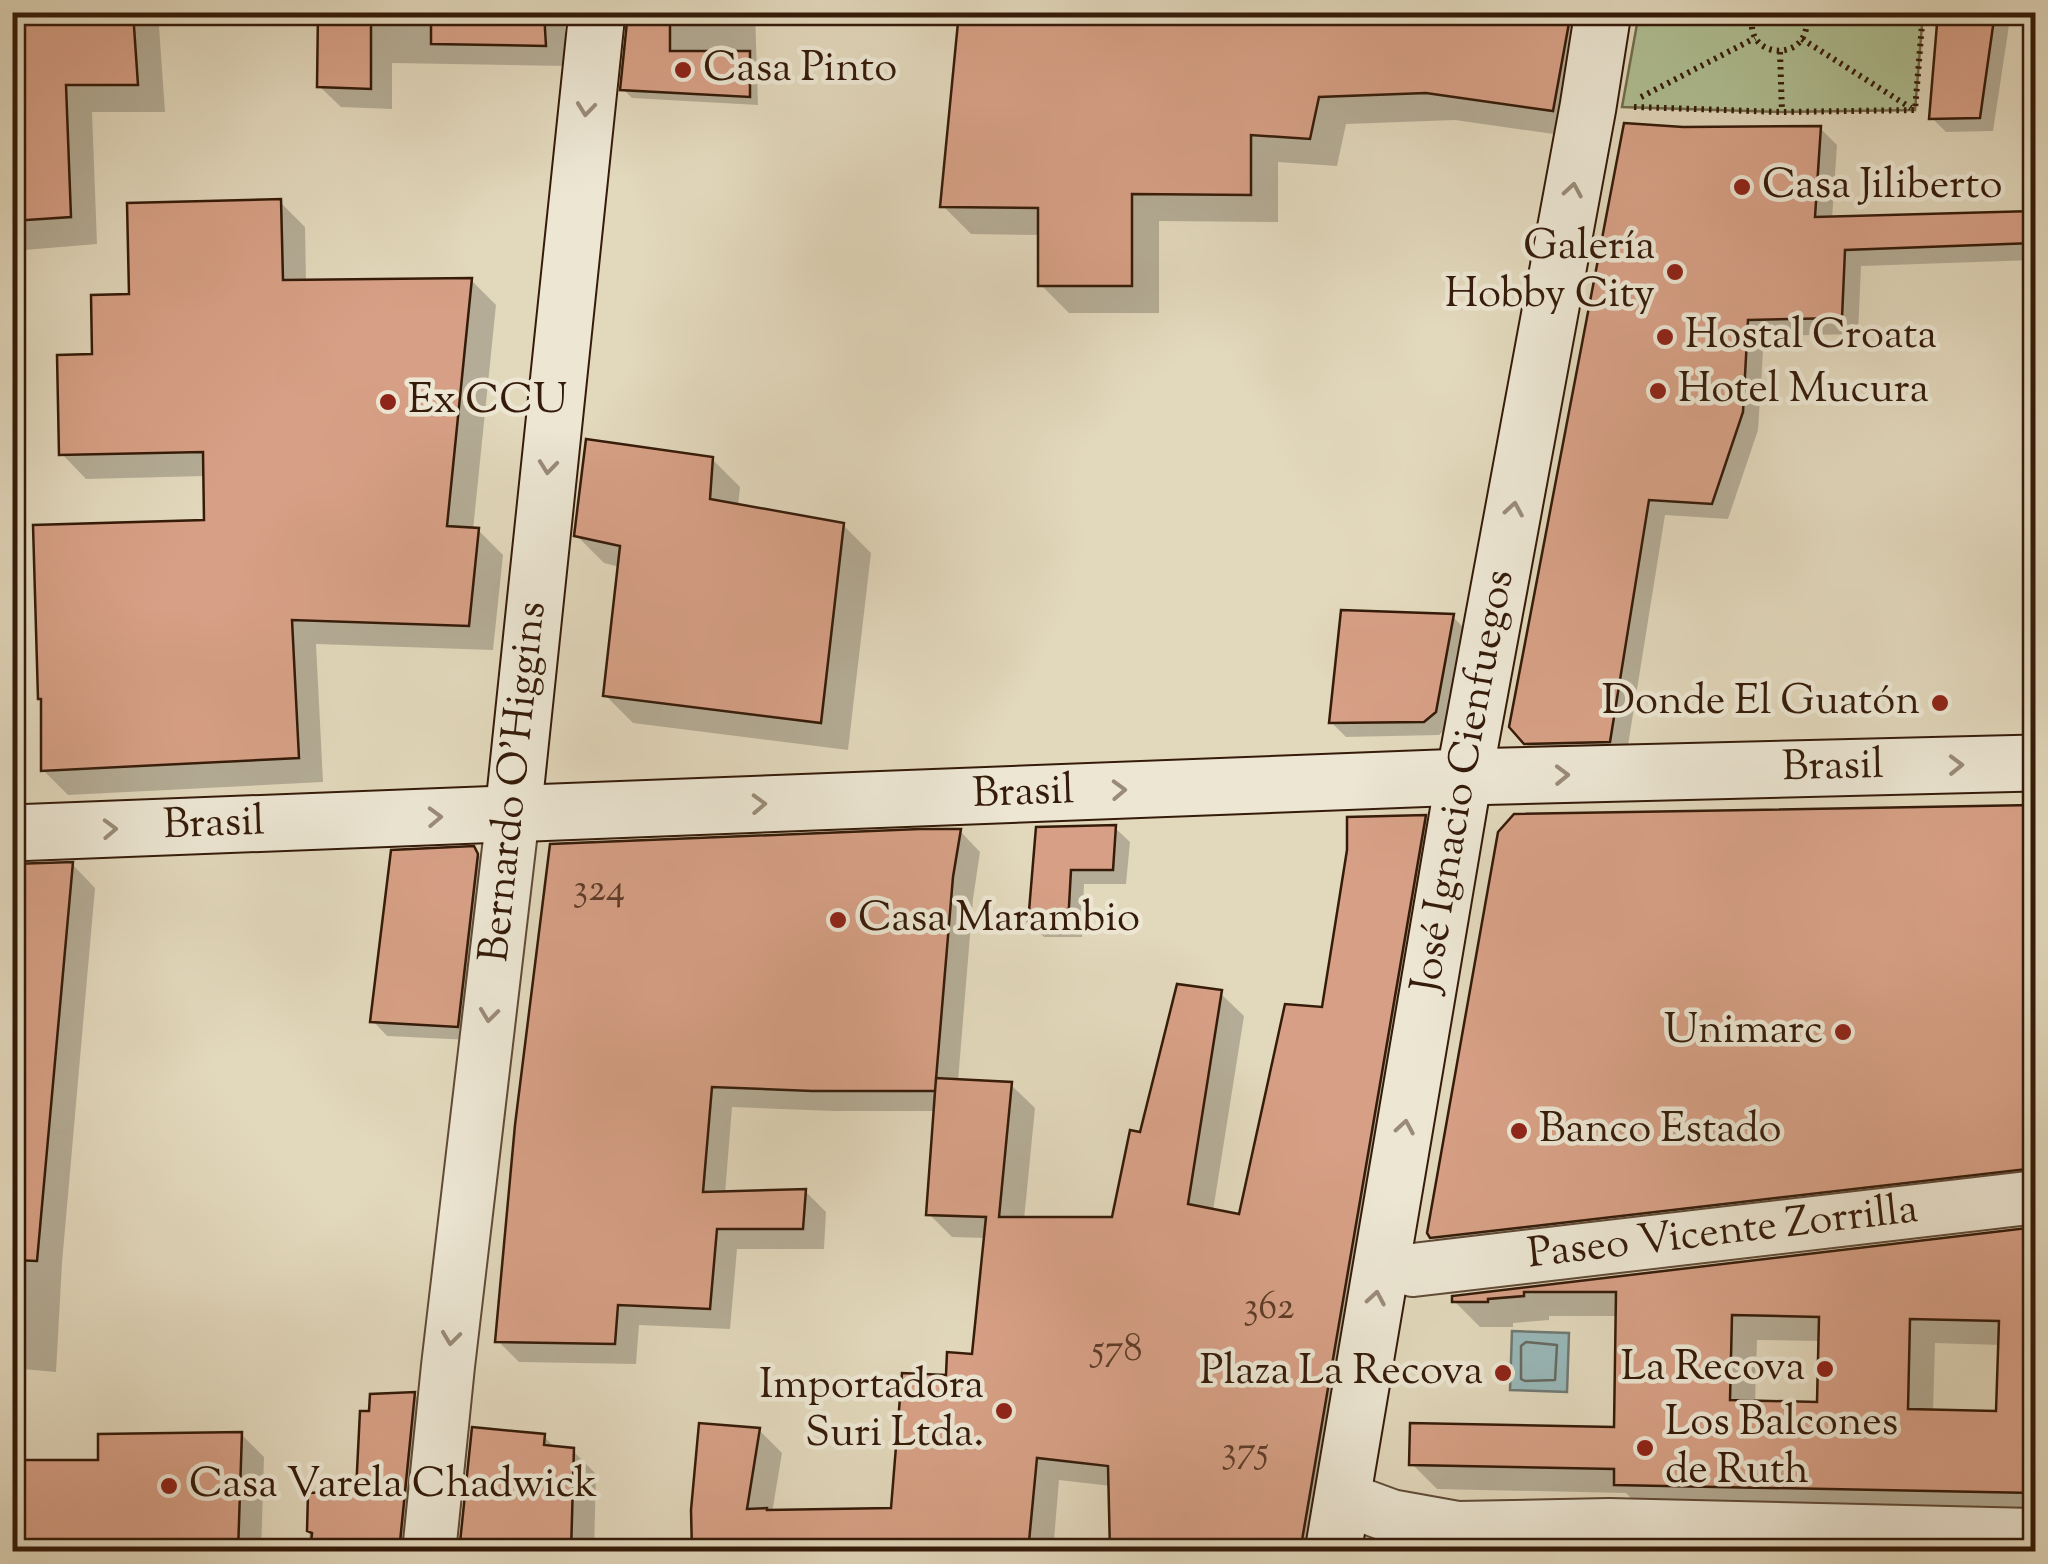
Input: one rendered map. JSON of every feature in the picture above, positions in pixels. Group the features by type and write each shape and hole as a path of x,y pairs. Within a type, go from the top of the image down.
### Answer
{"street":[{"name":"Bernardo O'Higgins","path":"429,1552 513,814 597,12"},
{"name":"José Ignacio Cienfuegos","path":"1333,1552 1464,777 1603,12"},
{"name":"Brasil","path":"12,832 1464,777 2036,763"},
{"name":"Paseo Vicente Zorrilla","path":"1414,1270 2036,1197"},
{"path":"1342,1498 1442,1540 1609,1525 2036,1534"}],"path":[{"path":"1754,12 1751,24 1755,38 1766,48 1780,52 1789,50 1802,38 1806,30 1805,13"},
{"path":"1914,110 1923,12"},
{"path":"1755,38 1622,107 1782,112 1914,110"},
{"path":"1802,38 1914,110"},
{"path":"1780,52 1782,112"}],"green space":[{"path":"1639,13 1923,13 1915,110 1781,112 1622,107"}],"water":[{"path":"1512,1331 1569,1333 1567,1392 1510,1390"}],"building":[{"path":"12,12 133,12 138,85 66,85 71,217 12,221"},
{"path":"318,12 371,12 371,89 317,87"},
{"path":"431,12 544,12 546,46 431,44"},
{"name":"Casa Pinto","path":"628,12 670,12 670,51 750,51 750,97 620,90"},
{"path":"959,12 1571,12 1553,111 1426,93 1319,97 1310,139 1251,135 1251,195 1132,194 1132,286 1038,286 1038,208 940,207"},
{"path":"1938,12 1995,12 1980,118 1929,119"},
{"path":"1624,123 1683,127 1821,126 1815,217 2036,211 2036,243 1845,250 1842,318 1748,320 1743,412 1712,504 1649,500 1610,742 1524,744 1509,727"},
{"path":"281,199 283,280 472,278 447,526 479,528 469,626 292,620 299,758 41,771 33,525 204,520 203,452 59,455 57,355 92,354 91,295 129,294 127,203"},
{"path":"586,439 713,457 710,499 844,523 821,723 603,696 620,546 574,536"},
{"path":"1341,610 1454,614 1436,712 1424,722 1329,723"},
{"name":"Unimarc","path":"2036,805 2036,1168 1430,1238 1427,1233 1498,832 1514,814"},
{"path":"1426,815 1300,1552 1110,1552 1108,1466 1037,1458 1028,1552 692,1552 691,1510 699,1423 760,1428 747,1509 891,1508 902,1373 946,1375 947,1352 972,1354 986,1217 926,1215 936,1078 1012,1082 999,1217 1112,1217 1130,1130 1140,1132 1177,984 1222,990 1188,1204 1239,1214 1285,1004 1322,1007 1347,850 1347,817"},
{"path":"1116,825 1113,870 1071,870 1068,924 1028,923 1036,827"},
{"path":"961,829 953,877 935,1091 712,1087 703,1192 806,1189 803,1229 717,1229 710,1309 618,1305 615,1344 495,1342 515,1125 550,844"},
{"path":"474,846 478,854 458,1027 370,1022 391,850"},
{"path":"73,862 37,1261 12,1260 12,864"},
{"name":"La Recova","path":"2036,1227 2036,1493 1614,1485 1614,1469 1409,1465 1410,1423 1614,1427 1616,1292 1524,1292 1524,1296 1488,1302 1452,1302 1452,1296","holes":["1732,1315 1819,1317 1817,1402 1730,1400","1910,1319 1999,1321 1996,1411 1908,1409"]},
{"path":"415,1392 399,1552 310,1552 308,1493 356,1491 360,1411 369,1411 370,1394"},
{"path":"472,1427 545,1434 544,1445 574,1448 571,1552 459,1552"},
{"name":"Casa Varela Chadwick","path":"242,1432 238,1552 12,1552 12,1474 17,1474 19,1460 98,1460 98,1434"}],"place":[{"name":"Casa Pinto","path":"683,70"},
{"name":"Casa Jiliberto","path":"1742,187"},
{"name":"Galería Hobby City","path":"1675,272"},
{"name":"Hostal Croata","path":"1665,337"},
{"name":"Hotel Mucura","path":"1658,391"},
{"name":"Ex CCU","path":"388,402"},
{"name":"Donde El Guatón","path":"1940,703"},
{"name":"Casa Marambio","path":"838,920"},
{"name":"Unimarc","path":"1843,1032"},
{"name":"Banco Estado","path":"1519,1131"},
{"name":"La Recova","path":"1825,1369"},
{"name":"Plaza La Recova","path":"1503,1373"},
{"name":"Importadora Suri Ltda.","path":"1004,1411"},
{"name":"Los Balcones de Ruth","path":"1645,1448"},
{"name":"Casa Varela Chadwick","path":"169,1486"}]}
